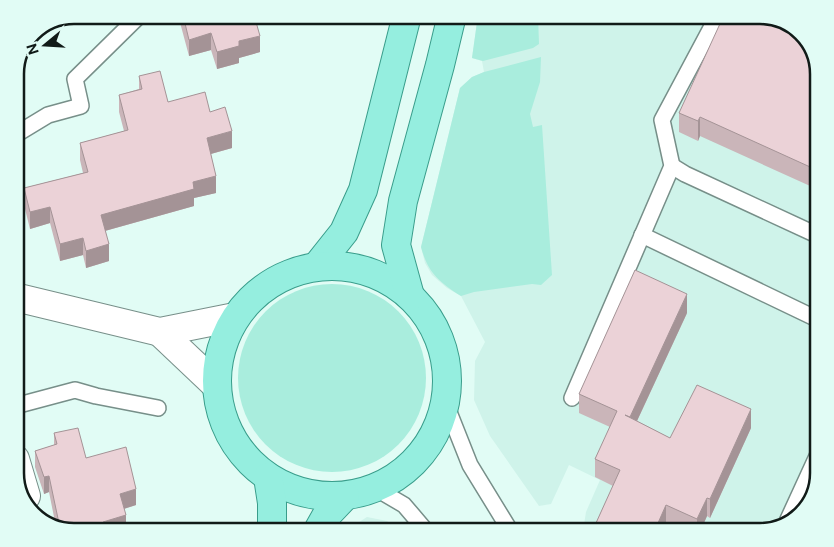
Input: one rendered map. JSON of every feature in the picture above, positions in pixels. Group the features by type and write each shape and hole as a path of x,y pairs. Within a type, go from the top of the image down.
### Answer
{"main road":[{"path":"318,266 344,232 363,190 405,24"},
{"path":"410,296 396,245 403,201 450,24"},
{"path":"318,266 351,267 383,277 410,296 430,319 442,346 447,374 445,402 436,430 421,454 400,474 375,488 346,496 305,493 268,477 242,452 224,421 217,386 221,350 235,317 258,292 279,279 286,275 318,266"},
{"path":"268,477 272,503 272,523"},
{"path":"322,523 326,516 346,496"}],"street":[{"path":"24,299 160,332 235,317"},
{"path":"160,332 217,386"}],"lane":[{"path":"24,130 48,115 81,106 75,78 131,24"},
{"path":"572,398 672,166 662,120 713,24"},
{"path":"672,166 685,174 810,232"},
{"path":"642,235 810,316"},
{"path":"24,404 75,390 158,408"},
{"path":"445,402 470,465 505,523"},
{"path":"791,512 810,472"},
{"path":"375,488 404,505 419,523"}],"shaded area":[{"path":"477,24 760,24 776,26 788,32 800,43 810,67 810,480 802,501 785,517 767,523 584,523 586,512 600,480 569,465 551,504 539,506 490,436 474,400 475,361 485,342 461,296 447,288 432,275 425,263 421,247 460,88 472,77 484,72 482,61 472,58"},
{"path":"367,517 390,523 358,523"}],"green space":[{"path":"477,24 538,24 539,44 533,48 483,61 472,58"},
{"path":"541,57 540,82 530,114 533,127 542,125 552,275 541,285 532,284 474,292 461,296 435,276 427,264 421,247 460,88 472,77 484,72"},
{"path":"332,284 368,291 384,300 398,312 410,326 419,342 426,378 419,414 410,430 398,444 384,456 368,465 332,472 296,465 280,456 266,444 254,430 245,414 238,378 245,342 254,326 266,312 280,300 296,291"}],"building":[{"path":"185,24 257,24 260,36 239,41 239,46 217,52 211,33 189,40"},
{"path":"720,24 776,26 796,38 804,49 809,61 810,167 700,117 698,121 679,113"},
{"path":"160,71 168,102 205,92 210,112 225,107 232,131 207,138 216,176 193,182 194,189 101,215 109,244 86,251 83,238 60,244 50,207 30,212 24,188 88,172 80,143 128,130 119,95 142,89 139,76"},
{"path":"635,270 687,294 630,417 625,415 670,438 697,385 751,409 710,499 707,498 697,519 666,505 658,523 596,523 620,470 595,459 617,411 579,394"},
{"path":"78,428 86,458 126,447 136,489 120,494 126,515 103,523 67,523 59,521 49,476 44,477 35,451 57,444 54,433"}]}
